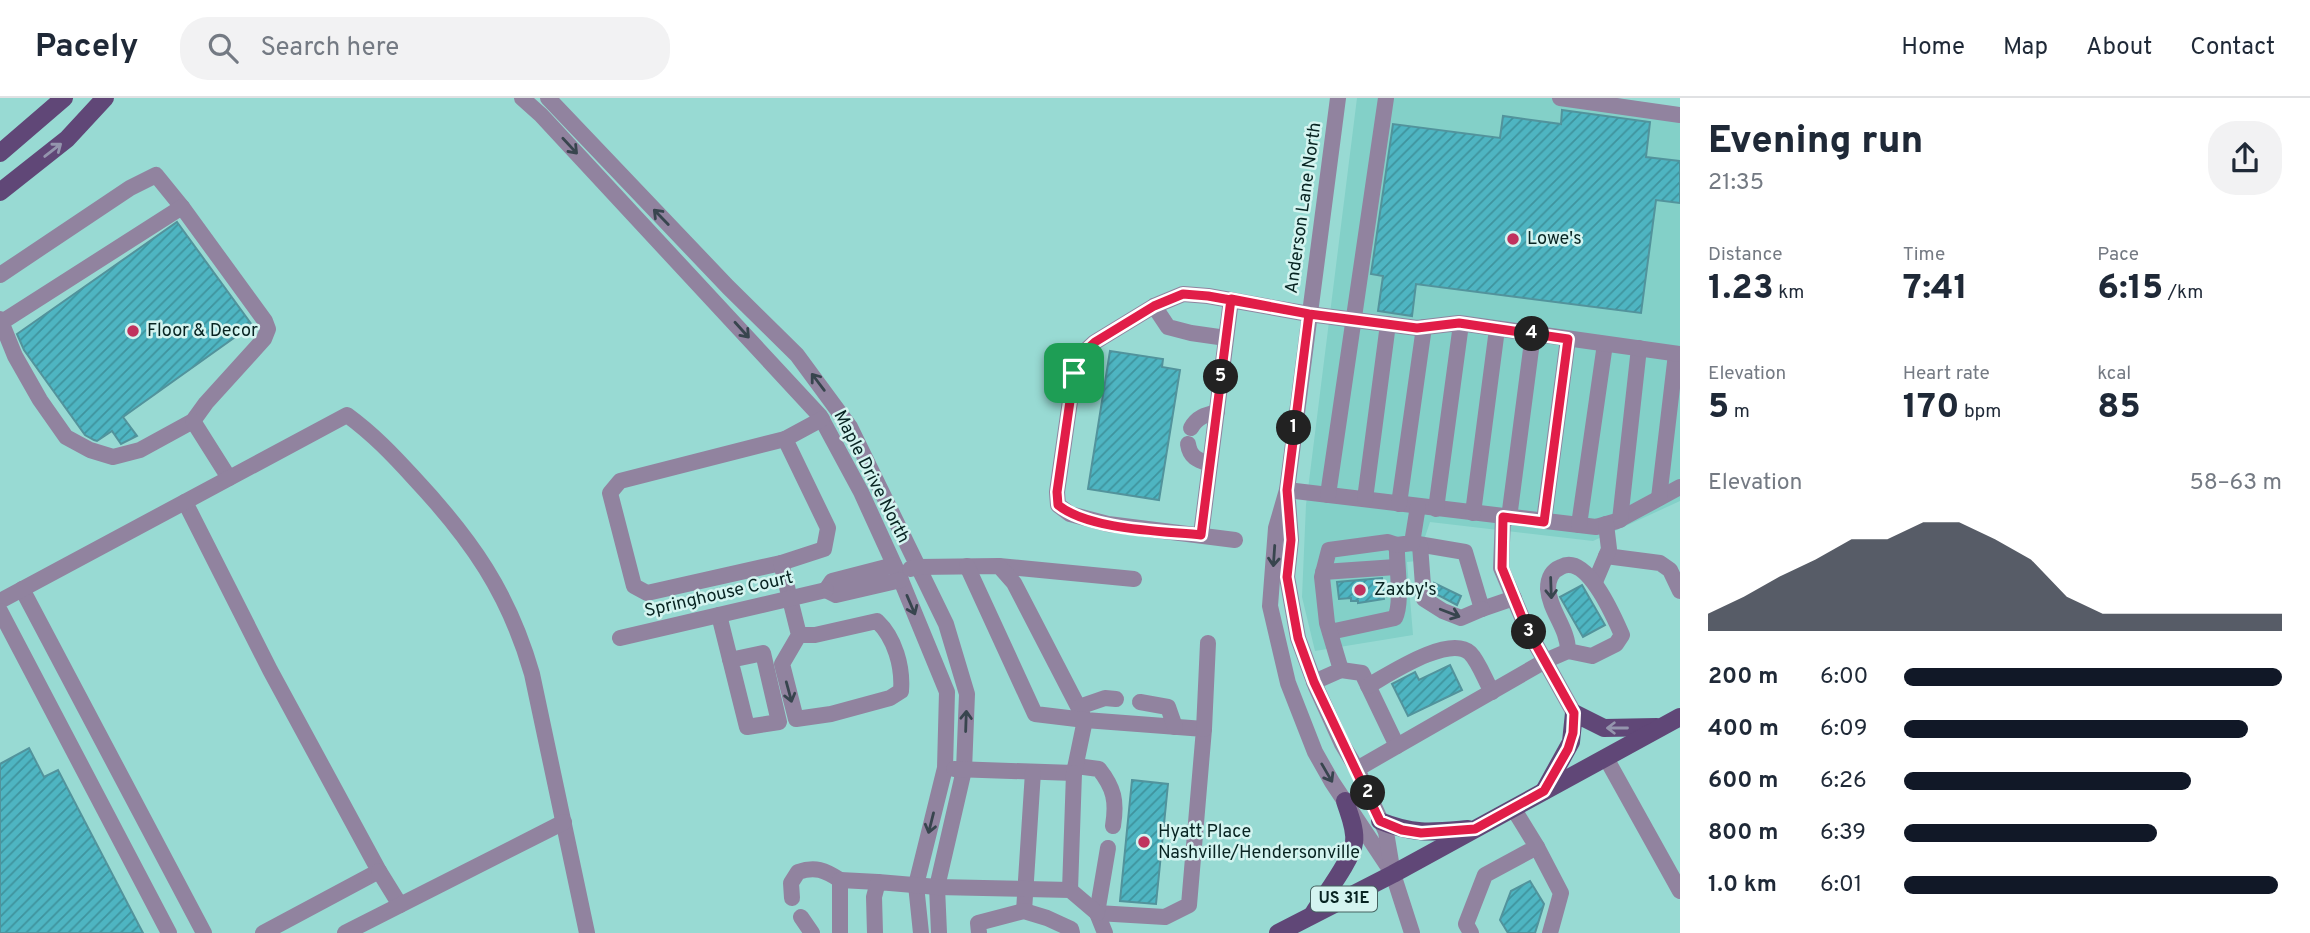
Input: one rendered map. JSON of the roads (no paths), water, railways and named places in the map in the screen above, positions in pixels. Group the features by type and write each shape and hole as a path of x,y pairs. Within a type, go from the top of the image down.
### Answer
{"main road":[{"path":"0,153 64,98"},
{"path":"0,192 66,139 105,98"},
{"path":"1544,791 1571,742 1574,713 1604,728 1664,726"},
{"name":"US 31E","path":"1278,933 1393,874 1680,717"},
{"path":"1312,915 1350,855 1354,844 1345,801"},
{"path":"1380,821 1402,830 1421,833 1475,829"}],"street":[{"name":"Maple Drive North","path":"522,98 541,115 821,417 861,492 898,572 947,692 945,768 916,885 921,933"},
{"name":"Anderson Lane North","path":"1338,98 1287,490 1276,528 1270,606 1288,683 1315,752 1393,874"},
{"path":"1328,495 1385,98"},
{"path":"1560,98 1680,115"},
{"name":"Maple Drive North","path":"551,101 728,287 797,355 836,406 849,427 946,624 967,694 964,770 937,887 939,933"},
{"path":"541,115 551,101"},
{"path":"0,275 130,188 156,174 182,207 265,321 268,329 264,338 193,421 140,450 113,457 90,450 66,437 40,400 15,356 1,321 182,207"},
{"path":"714,300 728,287"},
{"path":"1235,540 1108,524 1070,514 1058,505 1057,492 1074,373 1082,354 1095,342 1154,306 1183,294 1231,299 1354,320 1424,327 1461,324 1678,354 1659,498"},
{"path":"1201,535 1231,299"},
{"path":"1154,306 1168,327 1226,338"},
{"path":"1365,499 1388,324"},
{"path":"1436,509 1461,324"},
{"path":"1399,504 1424,327"},
{"path":"1473,513 1497,329"},
{"path":"1533,334 1506,517 1502,568 1526,627 1574,713"},
{"path":"1544,522 1568,339"},
{"path":"1579,525 1605,344"},
{"path":"1595,582 1609,549 1639,348"},
{"path":"785,439 828,528 824,549 781,563 647,593 634,586 610,493 620,481 785,439 836,406"},
{"path":"1210,464 1196,460 1189,453 1189,436 1194,422 1203,415 1217,412"},
{"path":"0,601 347,415 374,435 450,517 483,561 523,641 587,933"},
{"path":"193,421 229,478"},
{"path":"1287,490 1596,527 1613,522 1680,487"},
{"name":"Anderson Lane North","path":"1287,490 1291,540 1287,577 1298,638 1342,744 1357,769 1386,832 1393,874"},
{"path":"185,502 270,670 400,905"},
{"path":"1330,632 1395,618 1399,604 1396,567 1410,544 1418,506"},
{"path":"1341,670 1327,623 1323,572 1329,550 1388,542 1465,552 1482,608"},
{"path":"1410,544 1424,599 1443,611 1461,618 1514,598"},
{"path":"1606,556 1660,563 1670,570 1680,591"},
{"path":"781,563 799,635 782,664 796,719 831,714 890,698 901,691 902,675 889,632 877,621 815,635 799,635"},
{"path":"1357,769 1545,662 1568,652 1592,656 1616,645 1622,635 1595,582 1572,565 1555,570 1549,578 1550,598 1568,638 1568,652"},
{"path":"967,566 1035,714 1082,713 1204,729"},
{"path":"999,566 1014,583 1082,713 1075,769 1070,890"},
{"name":"Springhouse Court","path":"620,638 826,590 832,582 918,567 999,566 1134,579"},
{"path":"1323,572 1396,567"},
{"path":"22,589 204,933"},
{"path":"0,611 169,933"},
{"path":"719,615 730,660 747,727 779,722 763,653 730,660"},
{"path":"1097,913 1165,917 1189,905 1204,729 1208,643"},
{"path":"1368,686 1433,651 1463,649 1471,654 1492,692"},
{"path":"1314,682 1341,670 1362,673 1397,746"},
{"path":"1082,713 1105,698 1116,699"},
{"path":"1140,702 1168,706 1175,727"},
{"path":"1606,758 1680,891"},
{"path":"945,768 1033,772 1099,769 1111,784 1115,812 1113,826"},
{"path":"1024,911 1033,772"},
{"path":"1513,808 1562,893 1550,933"},
{"path":"345,933 564,822"},
{"path":"1097,913 1108,848"},
{"path":"1471,933 1466,924 1485,875 1537,848"},
{"path":"792,898 791,883 797,872 808,868 825,869 840,880 937,887 1070,890 1097,913 1105,933"},
{"path":"263,933 379,871"},
{"path":"1393,874 1412,933"},
{"path":"840,880 840,933"},
{"path":"875,933 874,897 878,882"},
{"path":"979,933 978,923 1024,911 1047,918 1071,929 1072,933"},
{"path":"800,918 812,933"}],"place":[{"name":"Lowe's","path":"1513,239"},
{"name":"Floor & Decor","path":"133,331"},
{"name":"Zaxby's","path":"1360,590"},
{"name":"Hyatt Place Nashville/Hendersonville","path":"1144,842"}]}
